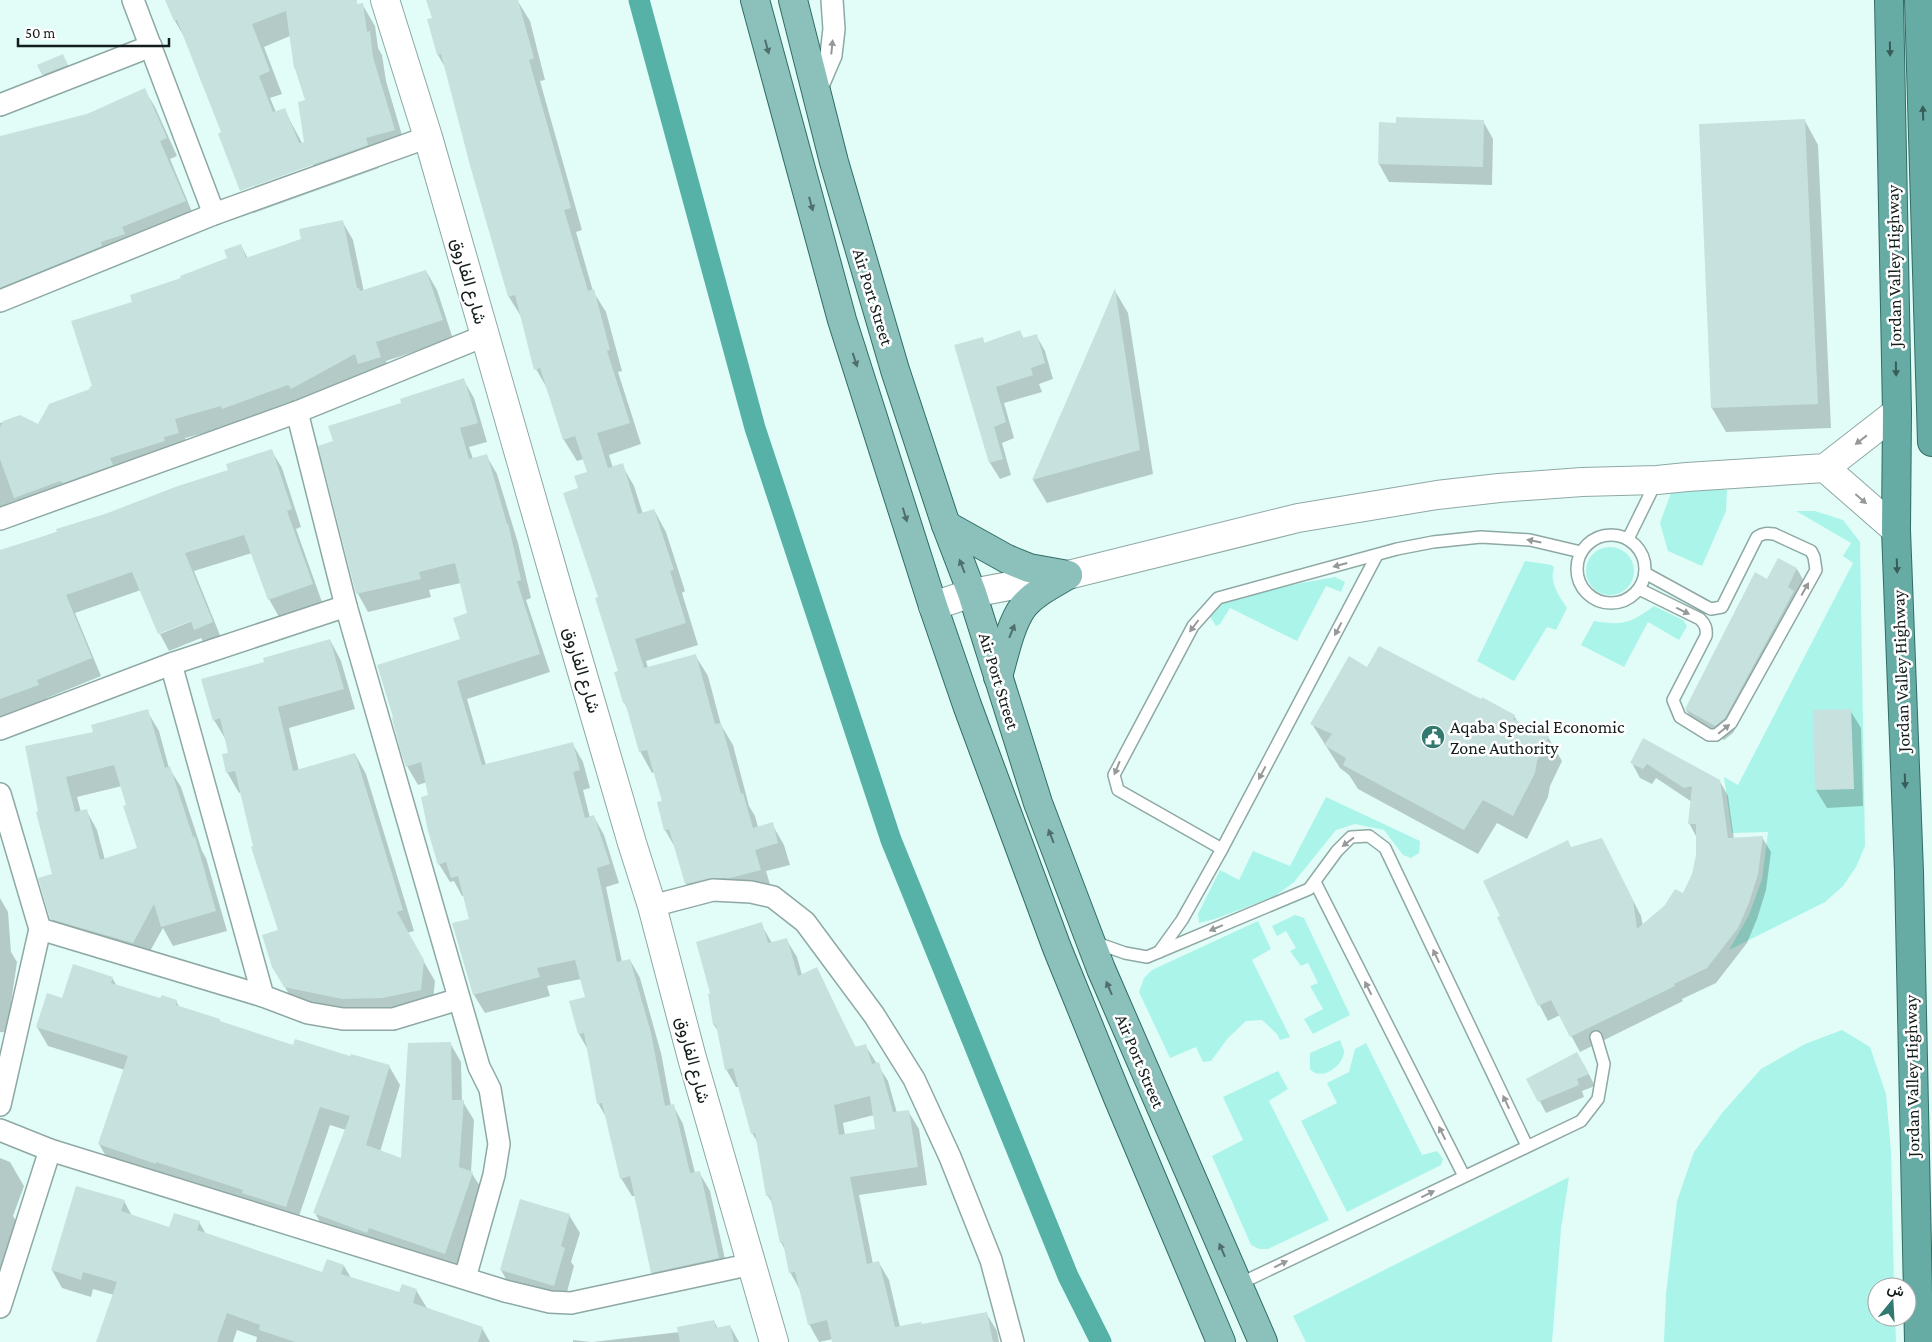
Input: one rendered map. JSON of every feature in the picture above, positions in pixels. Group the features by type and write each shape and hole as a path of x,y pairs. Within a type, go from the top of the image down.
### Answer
{"highway":[{"name":"Jordan Valley Highway","path":"1889,0 1897,412 1896,530 1909,872 1921,969 1919,1342"},
{"name":"Jordan Valley Highway","path":"1920,0 1932,442"}],"main road":[{"name":"شارع الفاروق","path":"385,0 428,137 484,336 632,844 652,906 695,1068 774,1342"},
{"name":"Air Port Street","path":"755,0 842,320 933,606 1006,815 1057,948 1221,1342"},
{"name":"Air Port Street","path":"793,0 834,162 895,370 946,525 972,593 1038,803 1090,941 1263,1342"},
{"path":"933,606 972,593 1068,576 1298,518 1418,498 1499,488 1582,482 1657,480 1825,468 1897,412"},
{"path":"1825,468 1896,530"},
{"path":"946,525 1007,559 1028,568 1068,576"},
{"path":"998,678 1011,633 1023,607 1040,592 1068,576"}],"street":[{"path":"133,0 214,214"},
{"path":"816,90 831,55 834,29 832,0"},
{"path":"0,105 151,46"},
{"path":"0,301 214,214 428,137"},
{"path":"0,519 297,412 484,336"},
{"path":"297,412 346,606 479,1067 490,1089 499,1144 494,1175 465,1278"},
{"path":"0,728 171,664 346,606"},
{"path":"171,664 263,996"},
{"path":"0,794 40,929 0,1105"},
{"path":"652,906 713,890 751,892 773,897 805,922 874,1015 914,1078 950,1157 991,1260 1013,1342"},
{"path":"40,929 263,996 308,1013 343,1019 393,1019 459,999"},
{"path":"0,1130 50,1150 506,1291 550,1302 571,1303 752,1264"},
{"path":"0,1307 50,1150"}],"lane":[{"path":"1628,540 1657,480"},
{"path":"1639,589 1700,619 1704,624 1707,630 1706,636 1673,700 1680,716 1709,735 1716,735 1731,723 1816,570 1812,551 1768,533 1757,537 1722,607 1711,609 1645,573"},
{"path":"1606,535 1618,535 1628,540 1637,547 1643,557 1644,579 1639,589 1631,598 1615,603 1598,602 1581,587 1577,577 1577,565 1581,552 1595,538 1606,535"},
{"path":"1222,850 1118,790 1114,775 1193,626 1218,598 1377,555 1433,542 1481,537 1530,540 1581,552"},
{"path":"1159,952 1182,920 1222,850 1377,555"},
{"path":"1090,941 1147,957 1309,889 1337,851 1351,837 1369,836 1385,848 1527,1146"},
{"path":"1315,882 1464,1176"},
{"path":"1237,1284 1581,1120 1598,1099 1604,1064 1596,1037"}],"shaded area":[{"path":"1694,486 1727,490 1726,511 1702,566 1668,551 1660,523 1672,490"},
{"path":"1796,511 1815,511 1843,520 1860,542 1865,846 1856,867 1843,886 1825,902 1729,950 1749,915 1762,879 1768,832 1732,833 1724,777 1738,785 1853,563 1843,556 1851,543"},
{"path":"1605,547 1615,547 1624,551 1630,557 1633,562 1633,580 1624,591 1615,595 1605,595 1596,591 1590,585 1586,576 1586,566 1590,557 1596,551"},
{"path":"1525,561 1552,565 1554,568 1554,584 1567,608 1556,630 1547,627 1514,681 1477,661"},
{"path":"1335,577 1345,582 1341,592 1326,586 1297,641 1230,608 1220,624 1216,626 1209,615 1222,603 1236,595"},
{"path":"1654,606 1683,620 1687,626 1679,640 1648,622 1624,667 1581,645 1594,621 1626,622"},
{"path":"1326,797 1420,841 1419,853 1411,858 1403,855 1384,830 1355,824 1336,830 1294,882 1275,896 1215,919 1199,923 1198,914 1220,870 1239,880 1253,851 1290,866"},
{"path":"1295,915 1304,918 1350,1015 1313,1034 1304,1019 1323,1009 1310,986 1318,983 1308,963 1301,966 1290,951 1296,948 1286,931 1277,936 1272,926"},
{"path":"1258,921 1271,949 1252,960 1290,1037 1280,1040 1277,1034 1262,1020 1246,1021 1228,1038 1211,1061 1203,1062 1196,1047 1170,1058 1139,992 1144,978 1152,970"},
{"path":"1842,1030 1870,1047 1886,1094 1891,1152 1894,1277 1867,1277 1867,1327 1895,1327 1896,1342 1664,1342 1666,1294 1677,1201 1694,1152 1722,1113 1761,1069 1805,1044"},
{"path":"1340,1040 1344,1051 1343,1057 1336,1067 1320,1074 1310,1069 1310,1053"},
{"path":"1366,1043 1422,1155 1437,1151 1443,1159 1441,1165 1347,1212 1301,1121 1337,1103 1327,1083 1349,1072 1355,1049"},
{"path":"1278,1071 1288,1089 1269,1101 1329,1220 1268,1249 1259,1249 1251,1245 1212,1156 1243,1140 1223,1097"},
{"path":"1569,1177 1561,1229 1552,1342 1306,1342 1293,1316"}],"building":[{"path":"165,0 357,0 357,4 363,3 367,32 370,31 373,57 395,130 366,138 368,145 240,191 218,134 221,132 177,20 174,21","holes":["286,11 294,68 305,100 298,102 304,142 299,143 285,108 273,112 259,76 270,71 252,24"]},
{"path":"426,0 518,0 534,58 529,60 571,208 564,210 588,291 594,289 610,350 607,351 630,423 597,433 608,468 623,463 638,514 654,509 674,570 670,571 686,623 635,639 644,668 696,654 715,724 721,723 741,794 743,793 753,828 773,822 778,843 755,850 761,870 730,878 710,878 685,884 669,829 664,831 657,802 662,801 647,750 639,752 625,702 623,703 614,672 618,671 595,598 598,597 563,493 578,488 574,476 587,472 575,436 563,440 540,368 534,370 515,295 508,297 471,169 441,54 437,55 427,19 432,18"},
{"path":"63,54 68,65 42,75 37,65"},
{"path":"145,88 167,138 160,141 186,201 122,227 125,234 101,242 102,246 0,288 0,136 87,114"},
{"path":"1396,117 1484,120 1483,167 1378,164 1379,122 1396,123"},
{"path":"1805,119 1818,404 1711,408 1699,124"},
{"path":"343,220 357,288 360,291 426,270 443,320 376,342 381,357 358,364 355,354 291,389 288,385 222,409 221,406 175,419 179,433 164,437 165,441 110,458 113,465 63,483 60,481 14,498 0,459 0,427 3,421 20,415 38,424 49,404 90,389 89,387 92,386 71,321 132,302 130,295 181,278 180,276 227,258 224,250 241,244 246,258 301,239 299,229"},
{"path":"1115,288 1140,450 1032,480 1096,333"},
{"path":"1020,330 1023,338 1037,334 1045,363 1031,368 1033,375 996,387 1006,422 994,427 1003,459 989,463 954,345 983,337 984,343"},
{"path":"464,378 478,423 460,428 469,459 487,454 508,523 521,580 517,581 540,654 457,681 482,765 573,742 580,770 573,772 585,818 594,815 610,864 597,868 617,962 630,959 651,1033 665,1106 674,1104 690,1173 700,1171 719,1258 651,1273 630,1176 620,1179 602,1103 597,1104 584,1033 578,1034 569,1001 585,997 575,960 537,968 540,977 473,995 452,923 469,919 458,876 451,878 446,862 438,865 421,797 428,795 421,762 406,767 400,749 393,717 377,665 460,639 453,618 467,613 455,563 419,572 421,579 356,594 318,446 333,441 328,426 401,403 400,399"},
{"path":"272,449 292,509 287,511 313,584 268,600 244,535 185,553 213,622 194,630 191,621 158,634 132,572 66,595 92,658 37,680 39,685 0,699 0,550 57,532 56,529 105,514 178,486 228,470 226,464"},
{"path":"1778,558 1797,568 1788,587 1794,591 1725,718 1715,726 1685,709 1755,572 1767,579"},
{"path":"330,639 344,689 278,707 293,771 355,753 403,910 397,912 424,960 421,990 382,998 342,999 284,987 272,967 262,935 278,930 251,847 253,846 235,771 226,773 222,754 228,753 220,718 213,721 201,679 264,662 263,658"},
{"path":"1379,646 1481,699 1482,697 1515,715 1513,719 1549,736 1537,761 1535,773 1513,816 1483,800 1464,830 1343,765 1346,758 1324,745 1332,734 1310,724 1349,656 1367,667"},
{"path":"148,709 165,768 170,766 193,837 195,837 216,911 161,927 154,904 133,943 50,919 38,878 52,874 36,812 38,811 25,746 93,732 91,725","holes":["114,765 126,805 123,806 137,848 100,860 87,809 75,812 66,777"]},
{"path":"1851,709 1854,789 1815,790 1813,710"},
{"path":"1643,738 1720,780 1728,838 1763,836 1758,874 1749,903 1738,928 1707,968 1674,984 1675,986 1570,1037 1551,1000 1538,1006 1497,917 1500,916 1483,881 1568,840 1571,847 1602,838 1633,900 1637,929 1665,905 1675,889 1683,893 1692,874 1696,855 1696,824 1688,824 1692,786 1684,788 1647,764 1643,769 1630,763"},
{"path":"762,922 768,943 787,938 798,976 817,967 855,1047 866,1044 872,1064 879,1062 893,1112 909,1110 918,1167 850,1177 867,1264 879,1261 895,1327 987,1312 993,1342 832,1342 827,1320 808,1325 795,1272 789,1273 783,1242 780,1243 770,1196 766,1196 755,1133 751,1134 733,1068 725,1070 716,1025 713,1025 708,994 710,993 696,942","holes":["870,1096 875,1129 839,1135 834,1105"]},
{"path":"73,964 113,977 111,983 160,998 162,995 177,1000 176,1005 293,1045 295,1039 350,1056 351,1054 390,1065 366,1145 401,1158 408,1043 451,1042 452,1100 464,1100 459,1167 473,1172 445,1254 369,1228 367,1233 313,1213 350,1116 320,1107 286,1207 242,1193 243,1190 156,1162 156,1164 98,1144 128,1056 36,1027 47,993 62,998"},
{"path":"1577,1052 1589,1074 1577,1079 1579,1085 1538,1102 1526,1079"},
{"path":"76,1186 125,1200 121,1211 169,1227 174,1213 200,1221 197,1230 322,1272 327,1259 344,1265 341,1274 399,1292 402,1284 417,1289 413,1303 483,1327 478,1342 295,1342 259,1330 260,1325 227,1313 217,1342 96,1342 117,1282 83,1272 81,1280 51,1270"},
{"path":"520,1199 570,1214 561,1246 565,1248 554,1286 500,1270"},
{"path":"714,1320 716,1328 730,1325 734,1342 680,1342 677,1327"}],"waterway":[{"path":"639,0 755,428 891,840 1068,1276 1101,1342"}],"place":[{"name":"Aqaba Special Economic Zone Authority","path":"1433,737"}]}
